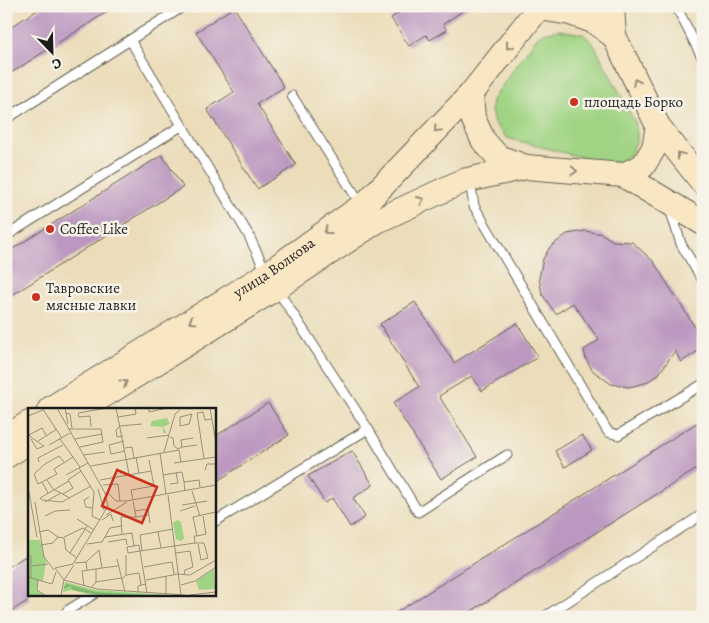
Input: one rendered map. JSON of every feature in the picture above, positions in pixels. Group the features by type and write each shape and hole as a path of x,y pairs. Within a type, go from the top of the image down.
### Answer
{"main road":[{"path":"612,6 614,36 658,126 703,184"},
{"path":"614,36 594,21 570,13 540,7 471,94 474,118 483,140 498,157 526,167 623,174 643,166 654,148 658,126"},
{"name":"улица Волкова","path":"83,408 370,213 471,94"},
{"path":"370,213 470,180 526,167"},
{"path":"623,174 703,223"},
{"name":"улица Волкова","path":"52,408 271,281"},
{"path":"6,437 28,424"},
{"path":"6,456 28,443"}],"lane":[{"path":"6,119 184,6"},
{"path":"676,6 703,59"},
{"path":"130,40 248,234 271,281 368,430 418,512 507,455"},
{"path":"292,96 370,213"},
{"path":"6,236 181,126"},
{"path":"470,180 474,206 608,432 618,435 703,384"},
{"path":"668,202 681,244 703,281"},
{"path":"215,521 368,430"},
{"path":"544,617 703,514"},
{"path":"63,617 67,611 91,596"}],"green space":[{"path":"559,30 583,34 593,43 635,122 637,140 631,153 621,161 607,164 507,138 494,123 491,110 492,100 537,37 543,33"}],"building":[{"path":"44,6 116,6 6,76 6,30"},
{"path":"409,6 470,6 443,24 447,30 430,40 426,35 409,46 391,18"},
{"path":"234,7 284,87 257,104 296,165 257,189 207,109 234,92 196,32"},
{"path":"162,155 183,187 6,299 6,253"},
{"path":"585,231 602,234 613,241 632,242 653,261 703,340 703,348 681,362 675,351 658,375 645,383 629,387 611,384 592,370 584,350 599,340 573,303 556,314 542,294 539,278 543,259 550,247 567,234"},
{"path":"415,302 454,363 517,323 538,357 482,391 472,376 439,396 477,457 441,479 393,403 419,387 380,324"},
{"path":"268,403 289,435 215,482 215,436"},
{"path":"703,419 703,465 462,617 389,617"},
{"path":"582,435 592,450 565,467 555,451"},
{"path":"352,451 373,485 353,498 365,517 350,527 332,498 325,503 308,476"},
{"path":"28,555 29,600 6,614 6,568"}],"place":[{"name":"площадь Борко","path":"574,102"},
{"name":"Coffee Like","path":"50,229"},
{"name":"Тавровские мясные лавки","path":"36,297"}]}
